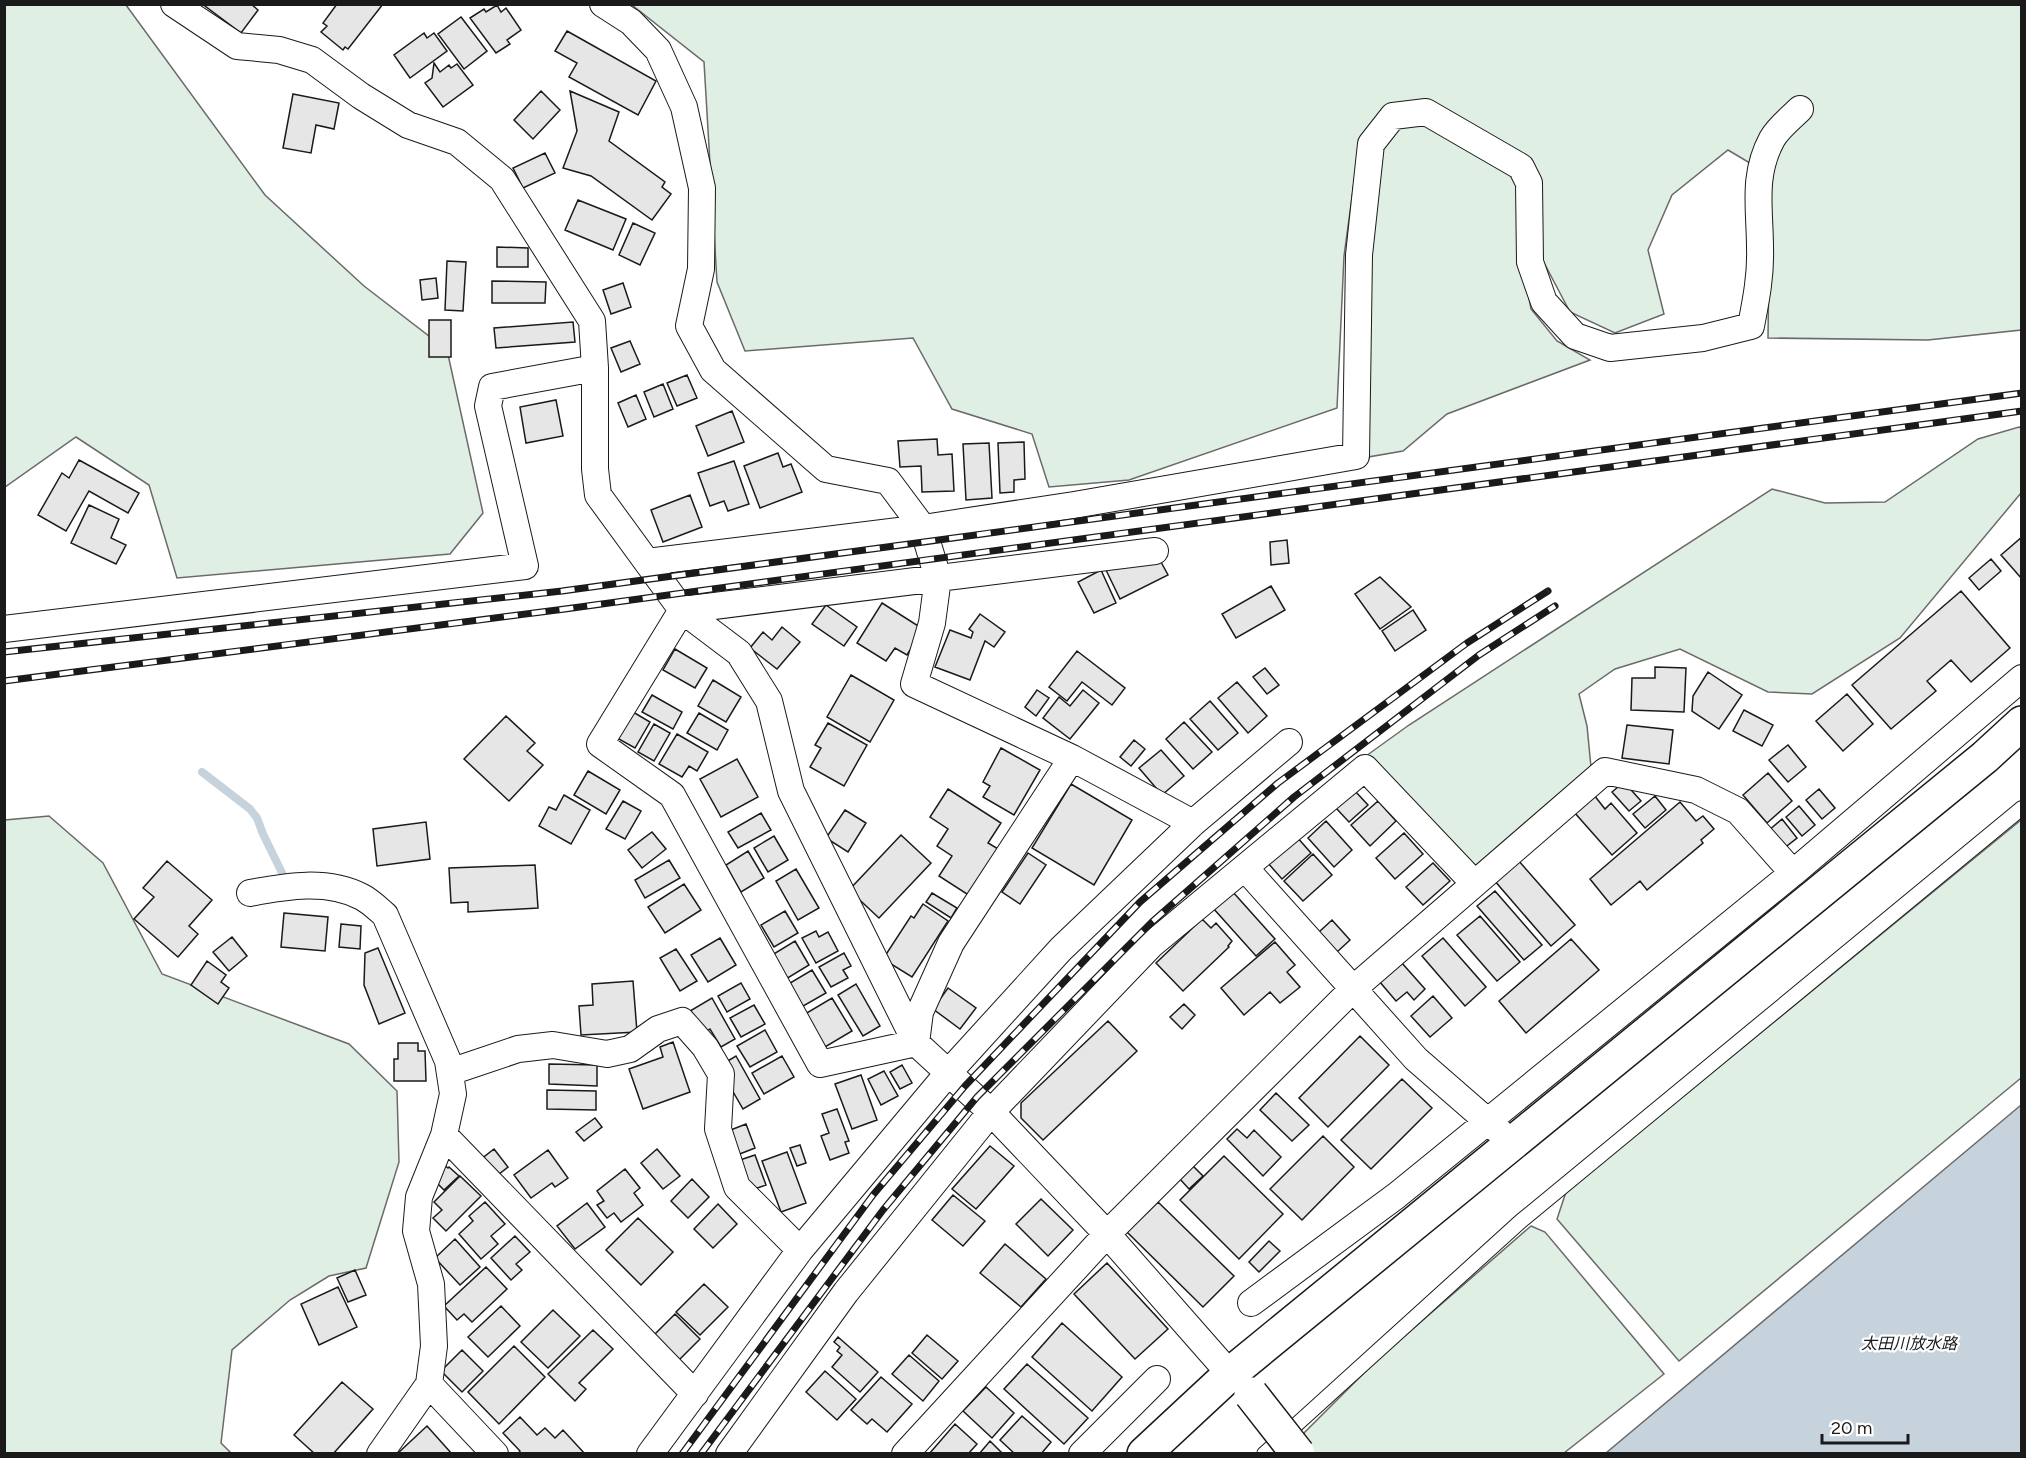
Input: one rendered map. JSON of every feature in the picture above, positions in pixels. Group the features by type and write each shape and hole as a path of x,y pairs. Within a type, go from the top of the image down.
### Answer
{"street":[{"path":"174,4 237,46 279,50 312,60 361,96 408,124 457,142 502,179 591,321 596,368 595,469 598,495 682,610 739,653 769,701 791,792 916,1043 991,1112 1107,1234 1240,1384 1298,1454"},
{"path":"603,4 631,21 658,50 684,107 702,188 701,269 689,326 713,370 826,469 888,481 923,528 938,578 932,623 914,684 1071,758 1193,823"},
{"path":"647,562 923,528 1074,505 1356,456 1359,255 1371,144 1393,116 1426,112 1521,167 1529,183 1530,262 1544,302 1575,336 1610,348 1703,338 1751,326 1760,278 1757,197 1760,167 1773,137 1800,109"},
{"path":"4,629 525,566 488,406 492,387 596,368"},
{"path":"682,610 1155,551"},
{"path":"682,610 600,744 672,795 820,1064 916,1043"},
{"path":"1251,1303 1396,1196 1793,873 2022,678"},
{"path":"1144,1454 1240,1384 1514,1143 1985,757 2022,723"},
{"path":"650,1454 800,1250 949,1072 1061,949 1193,823 1290,742"},
{"path":"916,1043 920,1012 951,943 1071,758"},
{"path":"737,1450 846,1292 991,1112 1151,945 1365,768 1474,883"},
{"path":"905,1454 1107,1234 1353,989 1605,771 1696,790 1738,811 1793,873"},
{"path":"1245,868 1416,1059 1514,1143"},
{"path":"250,893 296,885 344,889 365,898 385,915 448,1061 453,1094 444,1135 419,1197 416,1231 431,1284 434,1346 429,1384 380,1454"},
{"path":"450,1072 518,1049 553,1045 607,1054 630,1049 658,1029 682,1021 705,1047 721,1074 718,1128 737,1187 800,1250"},
{"path":"444,1135 695,1394"},
{"path":"1082,1454 1157,1379"},
{"path":"429,1384 495,1454"}],"lane":[{"path":"1264,1454 1521,1221 2022,808"}],"green space":[{"path":"5,5 126,5 265,195 364,286 447,350 483,513 450,554 177,578 149,485 76,437 5,487"},
{"path":"632,5 2021,5 2021,330 1928,340 1768,338 1770,175 1728,150 1672,195 1648,250 1664,314 1615,333 1570,312 1541,257 1539,193 1428,102 1359,146 1344,256 1337,408 1129,480 1049,487 1032,434 952,409 913,338 745,351 717,282 704,62"},
{"path":"1423,123 1510,172 1519,186 1522,260 1531,309 1557,341 1590,360 1447,414 1403,451 1368,457 1367,262 1380,147 1398,125"},
{"path":"2021,428 2021,493 1900,638 1812,694 1768,692 1680,649 1615,669 1579,694 1587,726 1591,767 1480,866 1465,866 1366,756 1409,725 1772,489 1825,503 1885,502 1978,439"},
{"path":"49,816 103,863 162,974 349,1044 397,1091 399,1162 366,1268 329,1276 290,1300 232,1350 221,1443 231,1453 5,1454 5,820"},
{"path":"2021,820 2021,1078 1679,1361 1557,1219 1566,1192"},
{"path":"1531,1226 1545,1232 1664,1374 1564,1453 1283,1454 1377,1360"}],"water":[{"name":"太田川放水路","path":"2021,1105 2021,1453 1606,1453"}],"building":[{"path":"206,4 251,4 258,10 241,33 205,6"},
{"path":"337,4 383,4 348,49 345,47 343,50 321,32 327,26 323,23"},
{"path":"497,5 501,12 506,8 521,30 507,40 510,44 496,53 470,18 484,9 486,12"},
{"path":"461,17 487,51 464,69 438,34"},
{"path":"567,31 656,81 638,115 569,77 577,63 555,51"},
{"path":"424,33 427,38 434,33 447,51 410,78 394,55"},
{"path":"434,63 440,72 449,65 451,68 457,64 473,85 443,107 425,83 432,78"},
{"path":"541,91 560,110 533,139 514,120"},
{"path":"570,91 619,112 609,141 665,182 662,187 671,194 652,220 591,176 563,168 577,131"},
{"path":"293,94 339,103 334,129 316,125 311,153 283,148"},
{"path":"545,153 555,173 523,188 513,168"},
{"path":"578,200 626,219 613,250 565,230"},
{"path":"633,223 655,233 640,265 619,255"},
{"path":"497,247 528,248 528,267 497,267"},
{"path":"447,261 466,262 463,311 445,310"},
{"path":"436,278 438,298 422,300 420,280"},
{"path":"492,281 546,282 545,303 492,303"},
{"path":"623,283 631,307 611,314 603,290"},
{"path":"429,320 451,320 451,357 429,357"},
{"path":"573,322 575,342 496,348 494,328"},
{"path":"630,341 640,364 621,372 611,348"},
{"path":"687,375 697,398 677,406 667,383"},
{"path":"663,384 673,409 654,417 644,392"},
{"path":"636,395 646,419 628,427 618,403"},
{"path":"556,400 563,436 526,443 520,407"},
{"path":"732,411 744,442 708,456 696,426"},
{"path":"937,439 938,455 952,454 954,491 922,492 921,466 900,467 898,441"},
{"path":"1024,442 1025,479 1014,480 1014,492 1000,493 998,443"},
{"path":"989,443 992,498 966,500 963,444"},
{"path":"778,453 783,467 791,464 802,492 760,508 744,466"},
{"path":"79,460 139,493 128,513 89,491 66,531 38,515 62,473 69,478"},
{"path":"734,461 749,504 728,511 724,501 710,506 698,473"},
{"path":"690,495 702,527 663,542 651,510"},
{"path":"89,505 119,519 111,538 126,545 116,564 71,543"},
{"path":"2022,537 2022,579 2001,555"},
{"path":"1287,540 1289,563 1271,565 1270,542"},
{"path":"1991,559 2001,571 1979,590 1969,578"},
{"path":"1161,562 1168,575 1120,599 1105,568"},
{"path":"1101,570 1116,603 1094,613 1078,582"},
{"path":"1380,577 1411,607 1380,629 1355,594"},
{"path":"1271,586 1285,610 1236,638 1222,614"},
{"path":"1961,591 2010,648 1971,682 1951,660 1927,681 1936,691 1891,729 1852,685"},
{"path":"882,603 923,629 907,655 895,648 886,661 857,643"},
{"path":"826,605 857,627 844,646 812,624"},
{"path":"1413,610 1426,630 1395,651 1382,631"},
{"path":"980,614 1005,632 994,647 985,641 970,680 935,667 950,630 971,638 973,632 969,629"},
{"path":"782,627 800,642 777,669 750,648 763,632 772,640"},
{"path":"675,649 707,668 695,688 663,670"},
{"path":"1077,651 1125,688 1112,705 1082,682 1067,701 1049,687"},
{"path":"1655,667 1686,668 1684,712 1631,710 1632,678 1655,678"},
{"path":"1265,668 1279,685 1267,694 1253,677"},
{"path":"1708,672 1742,695 1719,729 1692,711 1693,696"},
{"path":"851,675 894,700 870,742 827,717"},
{"path":"713,680 741,697 726,722 698,706"},
{"path":"1237,682 1267,716 1248,733 1218,698"},
{"path":"1037,690 1049,698 1036,716 1025,707"},
{"path":"1083,690 1099,703 1070,739 1043,718 1059,697 1070,706"},
{"path":"1847,694 1873,724 1843,751 1816,721"},
{"path":"652,695 682,712 673,729 642,712"},
{"path":"1210,701 1238,733 1218,750 1190,719"},
{"path":"1744,710 1773,725 1762,746 1733,731"},
{"path":"633,712 650,722 635,748 617,738"},
{"path":"699,713 728,730 717,750 687,733"},
{"path":"506,716 535,743 527,751 543,765 509,801 464,759"},
{"path":"1184,722 1212,752 1193,769 1166,739"},
{"path":"828,723 867,745 844,786 810,767 821,748 815,745"},
{"path":"654,724 670,733 654,761 638,752"},
{"path":"1627,725 1673,730 1669,764 1622,758"},
{"path":"677,734 708,752 697,771 689,766 682,777 659,764"},
{"path":"1134,740 1145,749 1131,766 1120,757"},
{"path":"1788,745 1806,767 1788,782 1769,760"},
{"path":"1001,748 1040,770 1014,815 983,797 990,786 983,782"},
{"path":"1161,750 1184,776 1162,795 1139,768"},
{"path":"737,759 758,797 721,817 700,779"},
{"path":"588,771 620,790 606,814 574,795"},
{"path":"1768,773 1792,801 1767,823 1743,795"},
{"path":"1624,782 1641,801 1629,811 1612,792"},
{"path":"1071,784 1132,820 1094,885 1032,848"},
{"path":"948,789 1001,823 988,843 1000,850 970,896 939,876 952,856 937,846 948,829 930,817"},
{"path":"1819,789 1835,808 1822,819 1806,800"},
{"path":"1355,791 1368,805 1349,822 1336,808"},
{"path":"564,795 590,810 571,844 539,826 549,807 556,810"},
{"path":"1594,795 1605,809 1611,803 1637,833 1612,855 1574,812"},
{"path":"1655,796 1666,810 1645,828 1633,814"},
{"path":"623,801 641,811 625,839 606,829"},
{"path":"1378,801 1396,821 1370,846 1351,825"},
{"path":"1680,802 1696,821 1703,816 1714,829 1701,840 1703,843 1647,890 1640,881 1611,905 1590,879"},
{"path":"1799,806 1815,825 1802,836 1786,817"},
{"path":"845,810 866,823 848,852 826,838"},
{"path":"761,813 771,830 738,848 728,832"},
{"path":"1782,819 1797,838 1783,849 1768,831"},
{"path":"1326,821 1352,850 1334,867 1308,838"},
{"path":"426,822 430,859 377,866 373,829"},
{"path":"652,832 666,849 642,868 628,850"},
{"path":"1404,833 1423,854 1395,879 1376,858"},
{"path":"901,835 931,863 879,918 849,890"},
{"path":"774,836 788,860 768,872 754,848"},
{"path":"1296,836 1311,853 1282,879 1267,862"},
{"path":"748,851 764,878 741,892 726,865"},
{"path":"1028,853 1046,865 1020,904 1002,892"},
{"path":"1313,854 1332,875 1303,901 1284,881"},
{"path":"669,860 680,878 645,898 635,880"},
{"path":"1518,860 1575,925 1551,946 1494,880"},
{"path":"167,861 212,900 189,926 198,934 178,957 134,919 154,897 143,888"},
{"path":"1433,863 1450,881 1423,905 1406,887"},
{"path":"535,865 538,908 468,912 468,902 451,903 449,868"},
{"path":"796,869 819,908 798,920 776,881"},
{"path":"684,884 701,910 665,933 648,907"},
{"path":"1232,891 1275,939 1256,956 1213,908"},
{"path":"1495,891 1542,945 1524,960 1477,906"},
{"path":"932,893 957,908 951,918 926,902"},
{"path":"923,904 948,921 912,977 883,959 911,916 914,918"},
{"path":"785,911 798,933 774,947 761,925"},
{"path":"284,913 328,917 325,951 281,947"},
{"path":"1480,916 1520,962 1497,981 1457,935"},
{"path":"1202,919 1211,928 1216,923 1232,941 1229,947 1183,991 1156,963"},
{"path":"1332,920 1350,940 1337,952 1319,932"},
{"path":"341,924 361,926 360,949 339,947"},
{"path":"816,931 819,937 828,932 838,951 816,963 802,938"},
{"path":"232,937 247,956 229,971 213,952"},
{"path":"720,938 736,965 708,982 691,955"},
{"path":"1443,938 1486,987 1465,1006 1422,956"},
{"path":"1571,939 1599,970 1526,1033 1499,1001"},
{"path":"795,941 809,965 786,979 772,955"},
{"path":"1275,942 1295,965 1287,972 1300,987 1280,1003 1270,992 1244,1015 1221,988"},
{"path":"378,948 405,1013 379,1024 364,985 365,953"},
{"path":"676,949 697,981 680,991 660,958"},
{"path":"844,953 851,966 843,970 848,978 831,987 819,967"},
{"path":"207,961 226,975 221,982 229,988 218,1004 191,985"},
{"path":"1401,962 1425,989 1414,1000 1407,992 1396,1001 1379,981"},
{"path":"812,970 826,993 798,1009 785,986"},
{"path":"633,981 637,1032 581,1035 579,1006 593,1005 592,984"},
{"path":"741,983 750,999 727,1012 718,996"},
{"path":"856,984 880,1026 863,1036 838,995"},
{"path":"948,988 976,1008 960,1029 933,1009"},
{"path":"1433,996 1452,1018 1430,1037 1411,1016"},
{"path":"712,998 735,1039 721,1047 710,1029 703,1034 690,1011"},
{"path":"832,998 852,1031 825,1047 805,1014"},
{"path":"1184,1004 1195,1015 1182,1029 1170,1017"},
{"path":"754,1005 765,1024 741,1037 730,1018"},
{"path":"1108,1021 1137,1051 1043,1140 1021,1118 1021,1103"},
{"path":"765,1030 777,1052 750,1067 737,1046"},
{"path":"1360,1036 1389,1065 1328,1127 1299,1098"},
{"path":"673,1042 690,1092 643,1109 629,1069 663,1057 660,1047"},
{"path":"398,1043 418,1043 418,1051 425,1051 426,1081 394,1081 394,1059 398,1059"},
{"path":"736,1056 760,1099 743,1109 728,1083 726,1062"},
{"path":"782,1056 794,1077 764,1094 752,1073"},
{"path":"549,1064 597,1065 597,1086 549,1084"},
{"path":"902,1065 912,1083 900,1089 890,1072"},
{"path":"884,1071 898,1096 881,1105 868,1079"},
{"path":"861,1075 877,1120 852,1129 835,1084"},
{"path":"1402,1079 1432,1108 1371,1169 1341,1140"},
{"path":"547,1090 596,1091 596,1110 547,1109"},
{"path":"1276,1093 1309,1125 1292,1141 1260,1110"},
{"path":"837,1109 849,1141 845,1142 849,1153 830,1160 821,1136 829,1133 822,1114"},
{"path":"595,1118 602,1127 584,1141 576,1132"},
{"path":"746,1124 755,1148 732,1157 723,1133"},
{"path":"1237,1129 1247,1138 1254,1130 1281,1157 1263,1176 1227,1139"},
{"path":"1323,1136 1354,1167 1302,1220 1270,1189"},
{"path":"800,1145 806,1163 797,1166 790,1148"},
{"path":"990,1146 1014,1166 976,1209 952,1189"},
{"path":"494,1149 508,1167 494,1178 480,1160"},
{"path":"657,1149 680,1176 663,1189 641,1163"},
{"path":"548,1150 568,1178 555,1187 552,1183 531,1198 514,1175"},
{"path":"787,1152 806,1203 781,1212 762,1161"},
{"path":"755,1155 766,1185 748,1191 734,1162"},
{"path":"1224,1156 1283,1214 1239,1259 1180,1200"},
{"path":"443,1164 459,1176 444,1190 435,1181"},
{"path":"1192,1165 1203,1176 1189,1189 1179,1178"},
{"path":"625,1169 640,1188 634,1193 643,1205 621,1222 614,1213 607,1218 597,1205 604,1201 597,1191"},
{"path":"460,1176 481,1196 446,1231 433,1218 442,1210 434,1202"},
{"path":"692,1179 709,1197 688,1218 671,1201"},
{"path":"953,1195 985,1221 963,1246 932,1220"},
{"path":"1041,1199 1073,1230 1048,1256 1016,1224"},
{"path":"485,1202 505,1224 491,1236 498,1244 481,1259 459,1234 473,1221 469,1216"},
{"path":"1158,1202 1234,1276 1203,1307 1127,1232"},
{"path":"587,1203 605,1227 575,1249 557,1226"},
{"path":"718,1204 737,1224 713,1248 694,1229"},
{"path":"638,1218 673,1252 641,1285 606,1250"},
{"path":"515,1236 530,1252 516,1264 522,1270 511,1280 491,1258"},
{"path":"455,1239 480,1267 460,1285 435,1258"},
{"path":"1269,1241 1280,1251 1259,1272 1249,1262"},
{"path":"1005,1244 1046,1279 1021,1307 980,1273"},
{"path":"1107,1263 1168,1329 1135,1359 1074,1294"},
{"path":"486,1267 507,1289 472,1322 464,1314 457,1320 444,1306"},
{"path":"355,1270 366,1295 348,1302 337,1278"},
{"path":"704,1284 728,1307 700,1335 676,1312"},
{"path":"338,1287 357,1327 319,1345 301,1304"},
{"path":"501,1306 520,1326 488,1357 468,1337"},
{"path":"553,1310 580,1336 548,1368 521,1342"},
{"path":"675,1314 700,1339 676,1363 651,1338"},
{"path":"1062,1323 1122,1377 1092,1411 1032,1357"},
{"path":"593,1330 613,1349 579,1383 586,1389 575,1401 548,1374"},
{"path":"927,1335 958,1361 942,1379 912,1353"},
{"path":"838,1337 878,1372 860,1392 832,1367 842,1355 837,1351 840,1347 834,1342"},
{"path":"514,1346 545,1377 499,1424 468,1392"},
{"path":"462,1350 483,1371 462,1392 441,1371"},
{"path":"909,1355 939,1381 923,1401 892,1374"},
{"path":"1027,1364 1088,1418 1064,1444 1004,1389"},
{"path":"825,1371 856,1399 837,1420 806,1392"},
{"path":"881,1377 912,1404 887,1432 872,1419 867,1424 851,1410"},
{"path":"342,1382 373,1409 333,1454 315,1454 294,1435"},
{"path":"986,1387 1014,1413 992,1438 963,1411"},
{"path":"1022,1416 1051,1442 1041,1454 1015,1454 1000,1440"},
{"path":"520,1417 537,1435 545,1428 555,1438 563,1430 585,1454 518,1454 520,1451 503,1433"},
{"path":"955,1424 977,1444 968,1454 929,1454"},
{"path":"427,1426 452,1454 397,1454"},
{"path":"990,1441 1003,1454 979,1454"}],"waterway":[{"path":"202,772 250,809 257,818 286,881"}],"railway":[{"path":"4,652 562,591 2022,393"},
{"path":"4,681 565,609 2022,411"},
{"path":"682,1454 873,1195 965,1086 1140,902 1278,783 1467,643 1548,591"},
{"path":"701,1454 883,1210 977,1097 1152,922 1294,797 1479,655 1555,606"}]}
